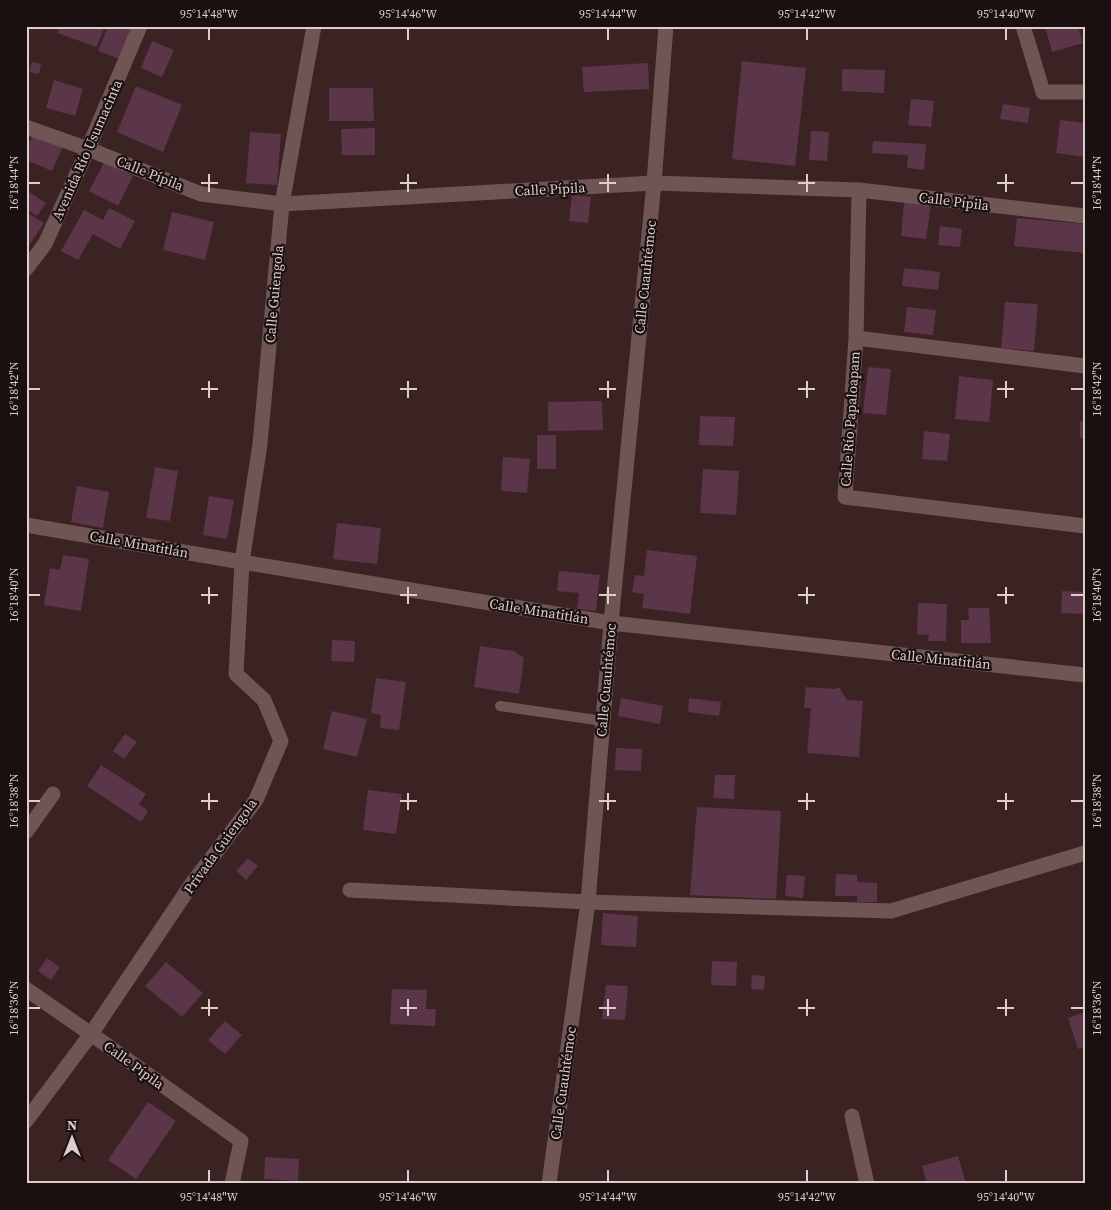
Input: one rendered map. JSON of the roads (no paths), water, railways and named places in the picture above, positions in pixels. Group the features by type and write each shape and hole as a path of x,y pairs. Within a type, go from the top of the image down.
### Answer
{"street":[{"name":"Avenida Río Usumacinta","path":"26,270 45,244 140,26"},
{"name":"Calle Guiengola","path":"242,562 260,444 282,204 314,26"},
{"name":"Calle Cuauhtémoc","path":"549,1184 588,902 611,623 654,182 666,26"},
{"path":"1024,26 1043,92 1085,92"},
{"name":"Calle Pípila","path":"26,127 202,194 282,204 654,182 859,190 1085,216"},
{"name":"Calle Río Papaloapam","path":"859,190 856,338 845,497 1085,526"},
{"path":"856,338 1085,366"},
{"name":"Calle Minatitlán","path":"26,524 611,623 1085,675"},
{"name":"Privada Guiengola","path":"91,1034 193,882 256,800 281,741 264,700 236,674 242,562"},
{"path":"26,832 53,794"},
{"path":"350,890 588,902 891,912 1085,853"},
{"name":"Calle Pípila","path":"26,989 241,1141 232,1184"},
{"path":"26,1121 91,1034"},
{"path":"852,1116 867,1184"}],"lane":[{"path":"500,706 603,721"}]}
